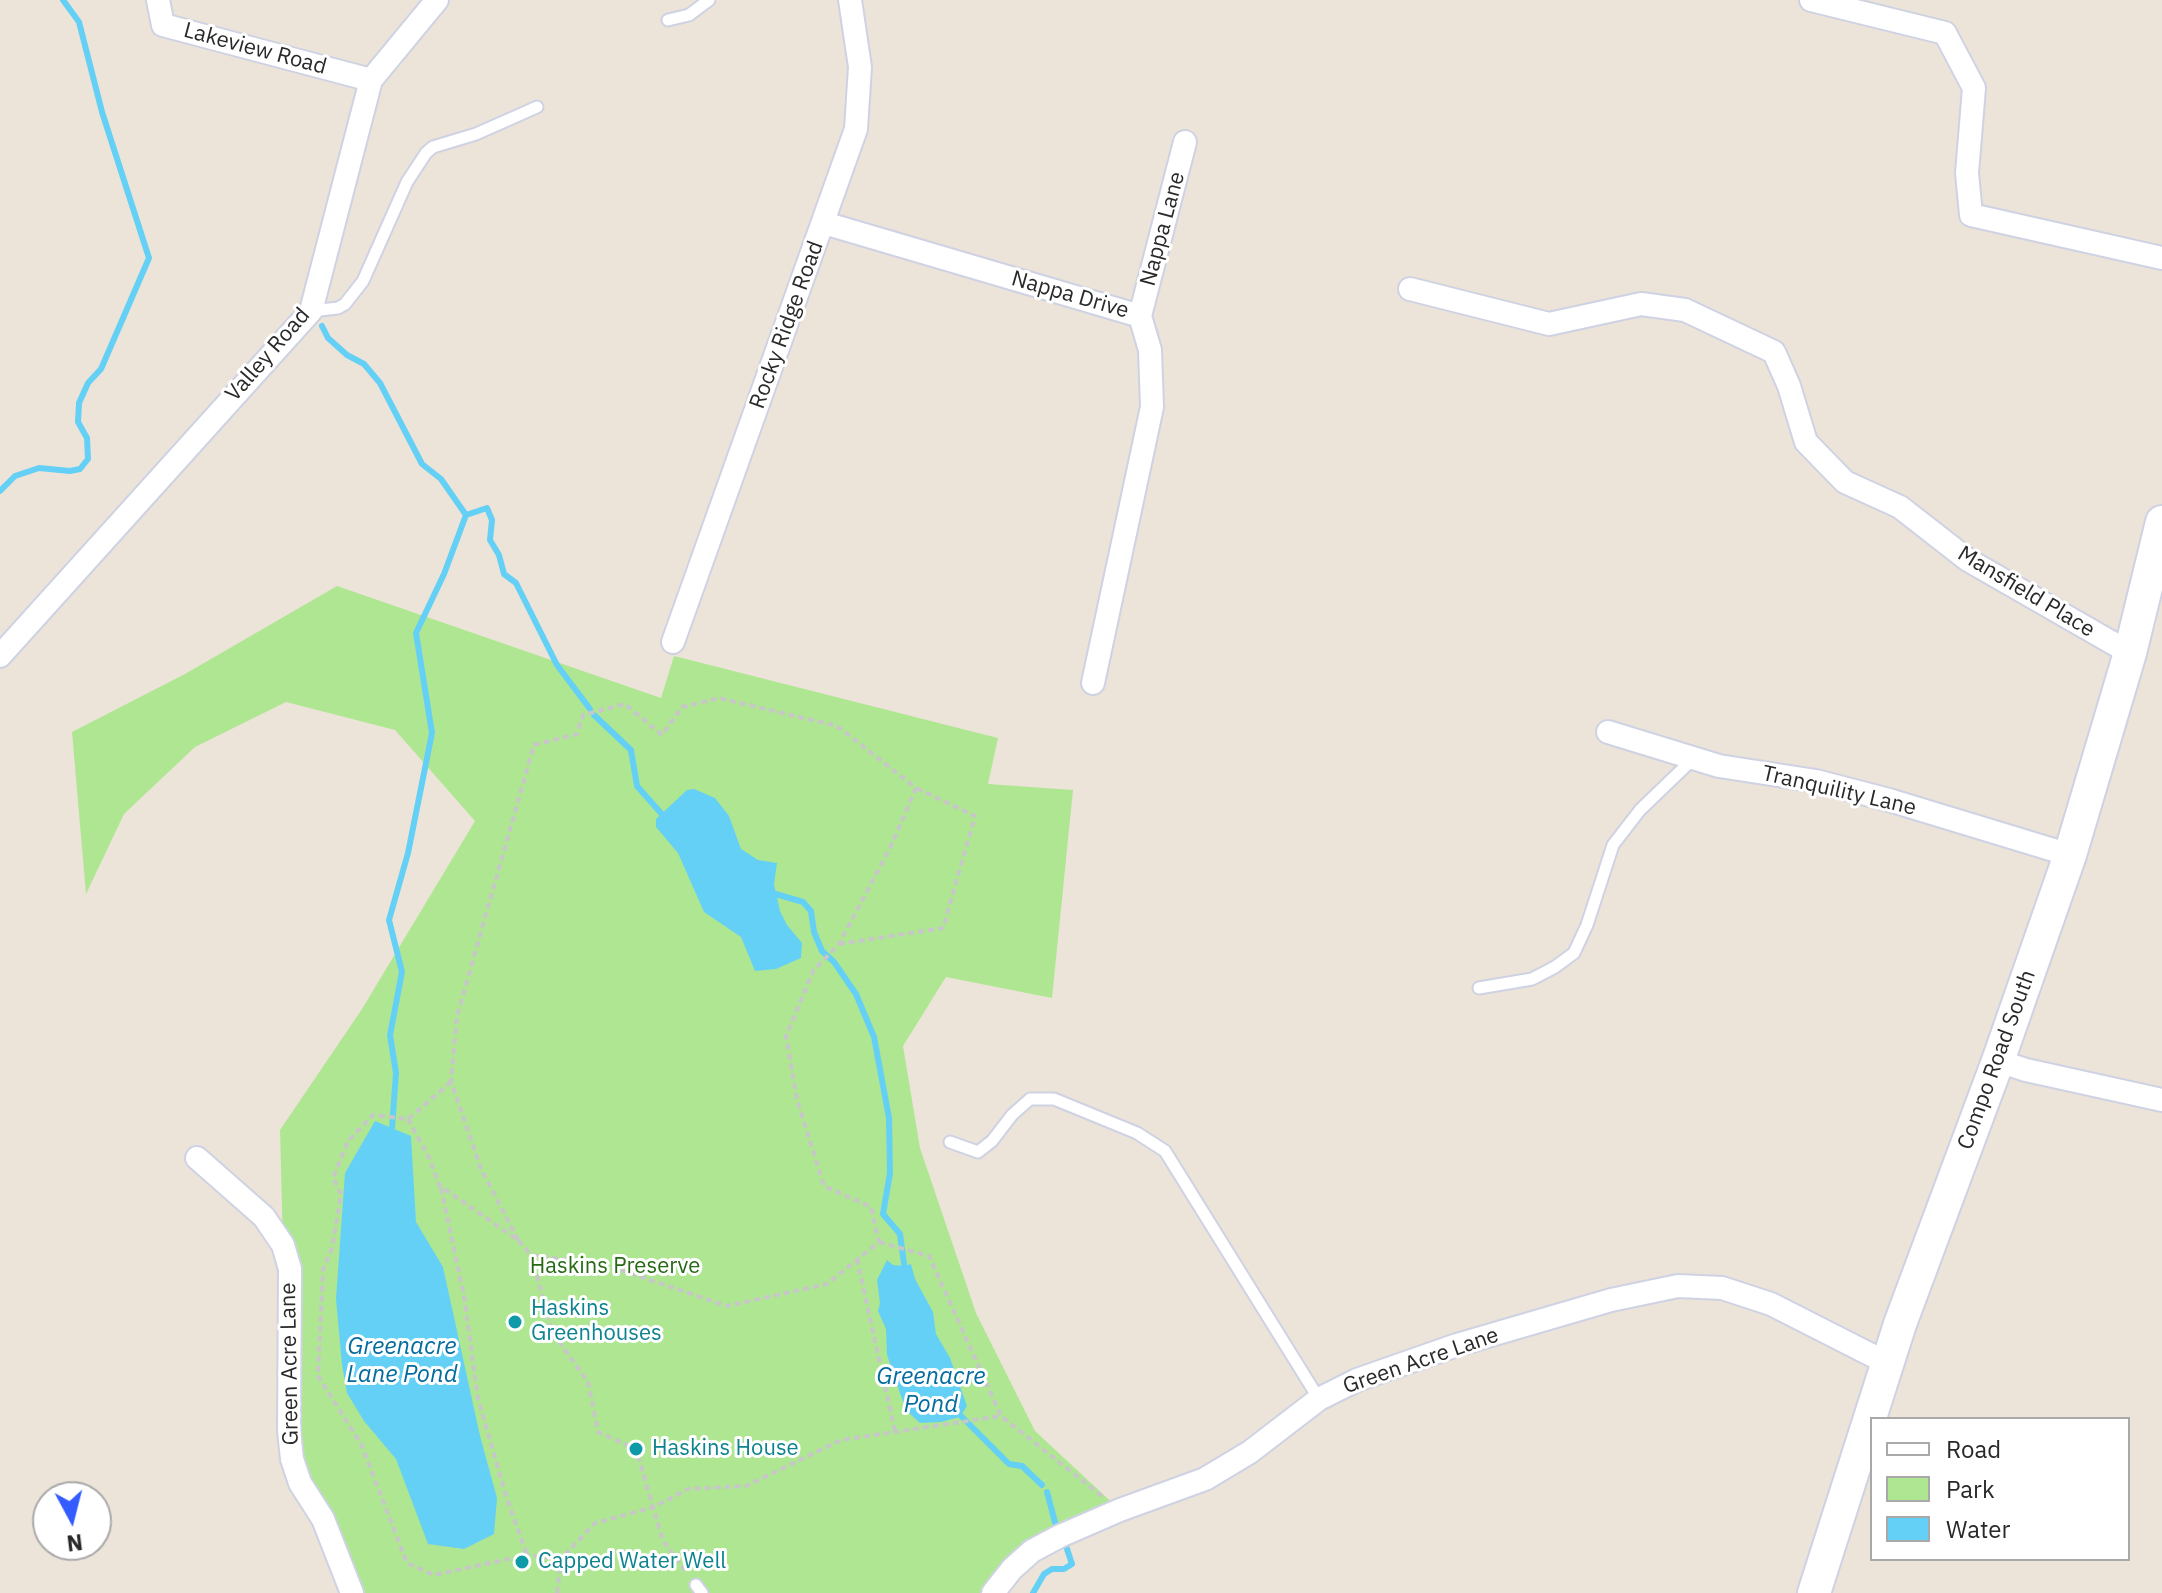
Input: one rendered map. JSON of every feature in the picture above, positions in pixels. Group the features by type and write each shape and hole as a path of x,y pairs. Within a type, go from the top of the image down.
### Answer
{"main road":[{"name":"Compo Road South","path":"1814,1593 1887,1363 2070,855 2130,653 2162,522"}],"street":[{"name":"Lakeview Road","path":"158,0 163,25 371,80"},
{"name":"Valley Road","path":"0,656 311,311 371,80 437,0"},
{"name":"Rocky Ridge Road","path":"673,642 856,129 860,67 850,0"},
{"path":"1811,0 1945,33 1974,88 1967,173 1971,215 2162,258"},
{"name":"Nappa Lane","path":"1140,316 1185,142"},
{"name":"Nappa Drive","path":"824,223 1140,316 1150,350 1152,407 1093,683"},
{"name":"Mansfield Place","path":"1410,289 1549,324 1641,304 1685,310 1774,352 1789,386 1806,442 1845,482 1900,507 1968,560 2130,653"},
{"name":"Tranquility Lane","path":"1608,732 1719,766 1816,781 2070,855"},
{"path":"1998,1061 2162,1100"},
{"name":"Green Acre Lane","path":"197,1158 264,1217 283,1245 290,1269 289,1431 292,1459 300,1483 323,1519 352,1593"},
{"name":"Green Acre Lane","path":"993,1593 1012,1569 1032,1551 1120,1510 1205,1479 1250,1452 1319,1399 1357,1380 1457,1345 1611,1300 1678,1286 1722,1288 1747,1295 1887,1363"},
{"path":"334,1593 343,1565"}],"lane":[{"path":"668,20 689,15 709,0"},
{"path":"311,311 338,308 345,304 363,281 407,182 426,153 433,147 476,134 537,107"},
{"path":"1479,988 1532,979 1574,953 1587,925 1613,845 1640,810 1693,759"},
{"path":"950,1142 978,1152 1030,1099 1054,1099 1137,1133 1165,1151 1319,1399"}],"path":[{"path":"699,1589 663,1541 636,1449 598,1432 588,1382 553,1333 531,1255 518,1240 481,1169 451,1081 457,1016 534,745 577,734 583,715 625,704 662,735 682,707 719,698 837,726 916,788 975,816 943,928 839,944"},
{"path":"879,1242 871,1207 824,1186 797,1100 786,1036 813,971 839,944 891,846 916,788"},
{"path":"451,1081 408,1119 373,1115 348,1141 333,1178 341,1194 332,1248 323,1270 318,1376 361,1444 407,1563 434,1575 527,1555 561,1559"},
{"path":"408,1119 440,1186 464,1296 478,1398 506,1496 527,1555"},
{"path":"440,1186 518,1240"},
{"path":"879,1242 929,1256 1001,1416 1120,1510"},
{"path":"531,1255 606,1265 727,1306 827,1284 879,1242"},
{"path":"857,1259 895,1432"},
{"path":"557,1593 561,1559 595,1523 654,1507 688,1489 746,1486 841,1440 1001,1416"}],"green space":[{"name":"Haskins Preserve","path":"337,586 661,698 674,656 998,738 988,784 1073,790 1052,998 946,977 903,1046 920,1148 976,1313 1035,1431 1120,1510 1012,1569 995,1593 352,1593 300,1483 283,1245 280,1130 362,1009 475,821 395,730 286,702 195,747 124,814 86,894 72,732 185,674"}],"water":[{"path":"694,789 715,798 729,816 741,849 758,860 777,863 774,884 780,911 802,943 801,958 776,969 755,971 741,937 704,912 678,853 656,827 656,819 687,790"},
{"name":"Greenacre Lane Pond","path":"375,1121 411,1136 416,1222 443,1267 480,1436 497,1498 494,1534 464,1549 428,1544 396,1459 364,1421 347,1393 336,1299 345,1173"},
{"name":"Greenacre Pond","path":"887,1260 893,1265 911,1264 915,1279 933,1312 936,1334 950,1358 967,1406 960,1417 920,1423 907,1411 887,1355 886,1329 878,1311 877,1280"}],"waterway":[{"path":"0,491 15,476 39,468 80,469 88,459 87,438 78,422 79,403 88,383 101,369 149,258 102,112 79,22 63,0"},
{"path":"322,326 328,338 347,355 364,364 380,383 422,464 441,479 466,515 444,574 416,633 432,733 408,853 389,920 402,972 390,1035 396,1073 392,1128"},
{"path":"466,515 487,508 492,520 490,540 499,555 504,574 516,583 557,665 590,709"},
{"path":"594,715 631,750 637,786 667,820"},
{"path":"769,892 803,902 811,911 814,932 822,951 834,962 856,994 874,1037 889,1118 890,1173 883,1214 900,1234 905,1271"},
{"path":"956,1411 1009,1464 1022,1466 1042,1485"},
{"path":"1047,1492 1056,1526"},
{"path":"1033,1593 1044,1574 1072,1564 1066,1546"}],"place":[{"name":"Haskins Greenhouses","path":"515,1322"},
{"name":"Haskins House","path":"636,1449"},
{"name":"Capped Water Well","path":"522,1562"}]}
